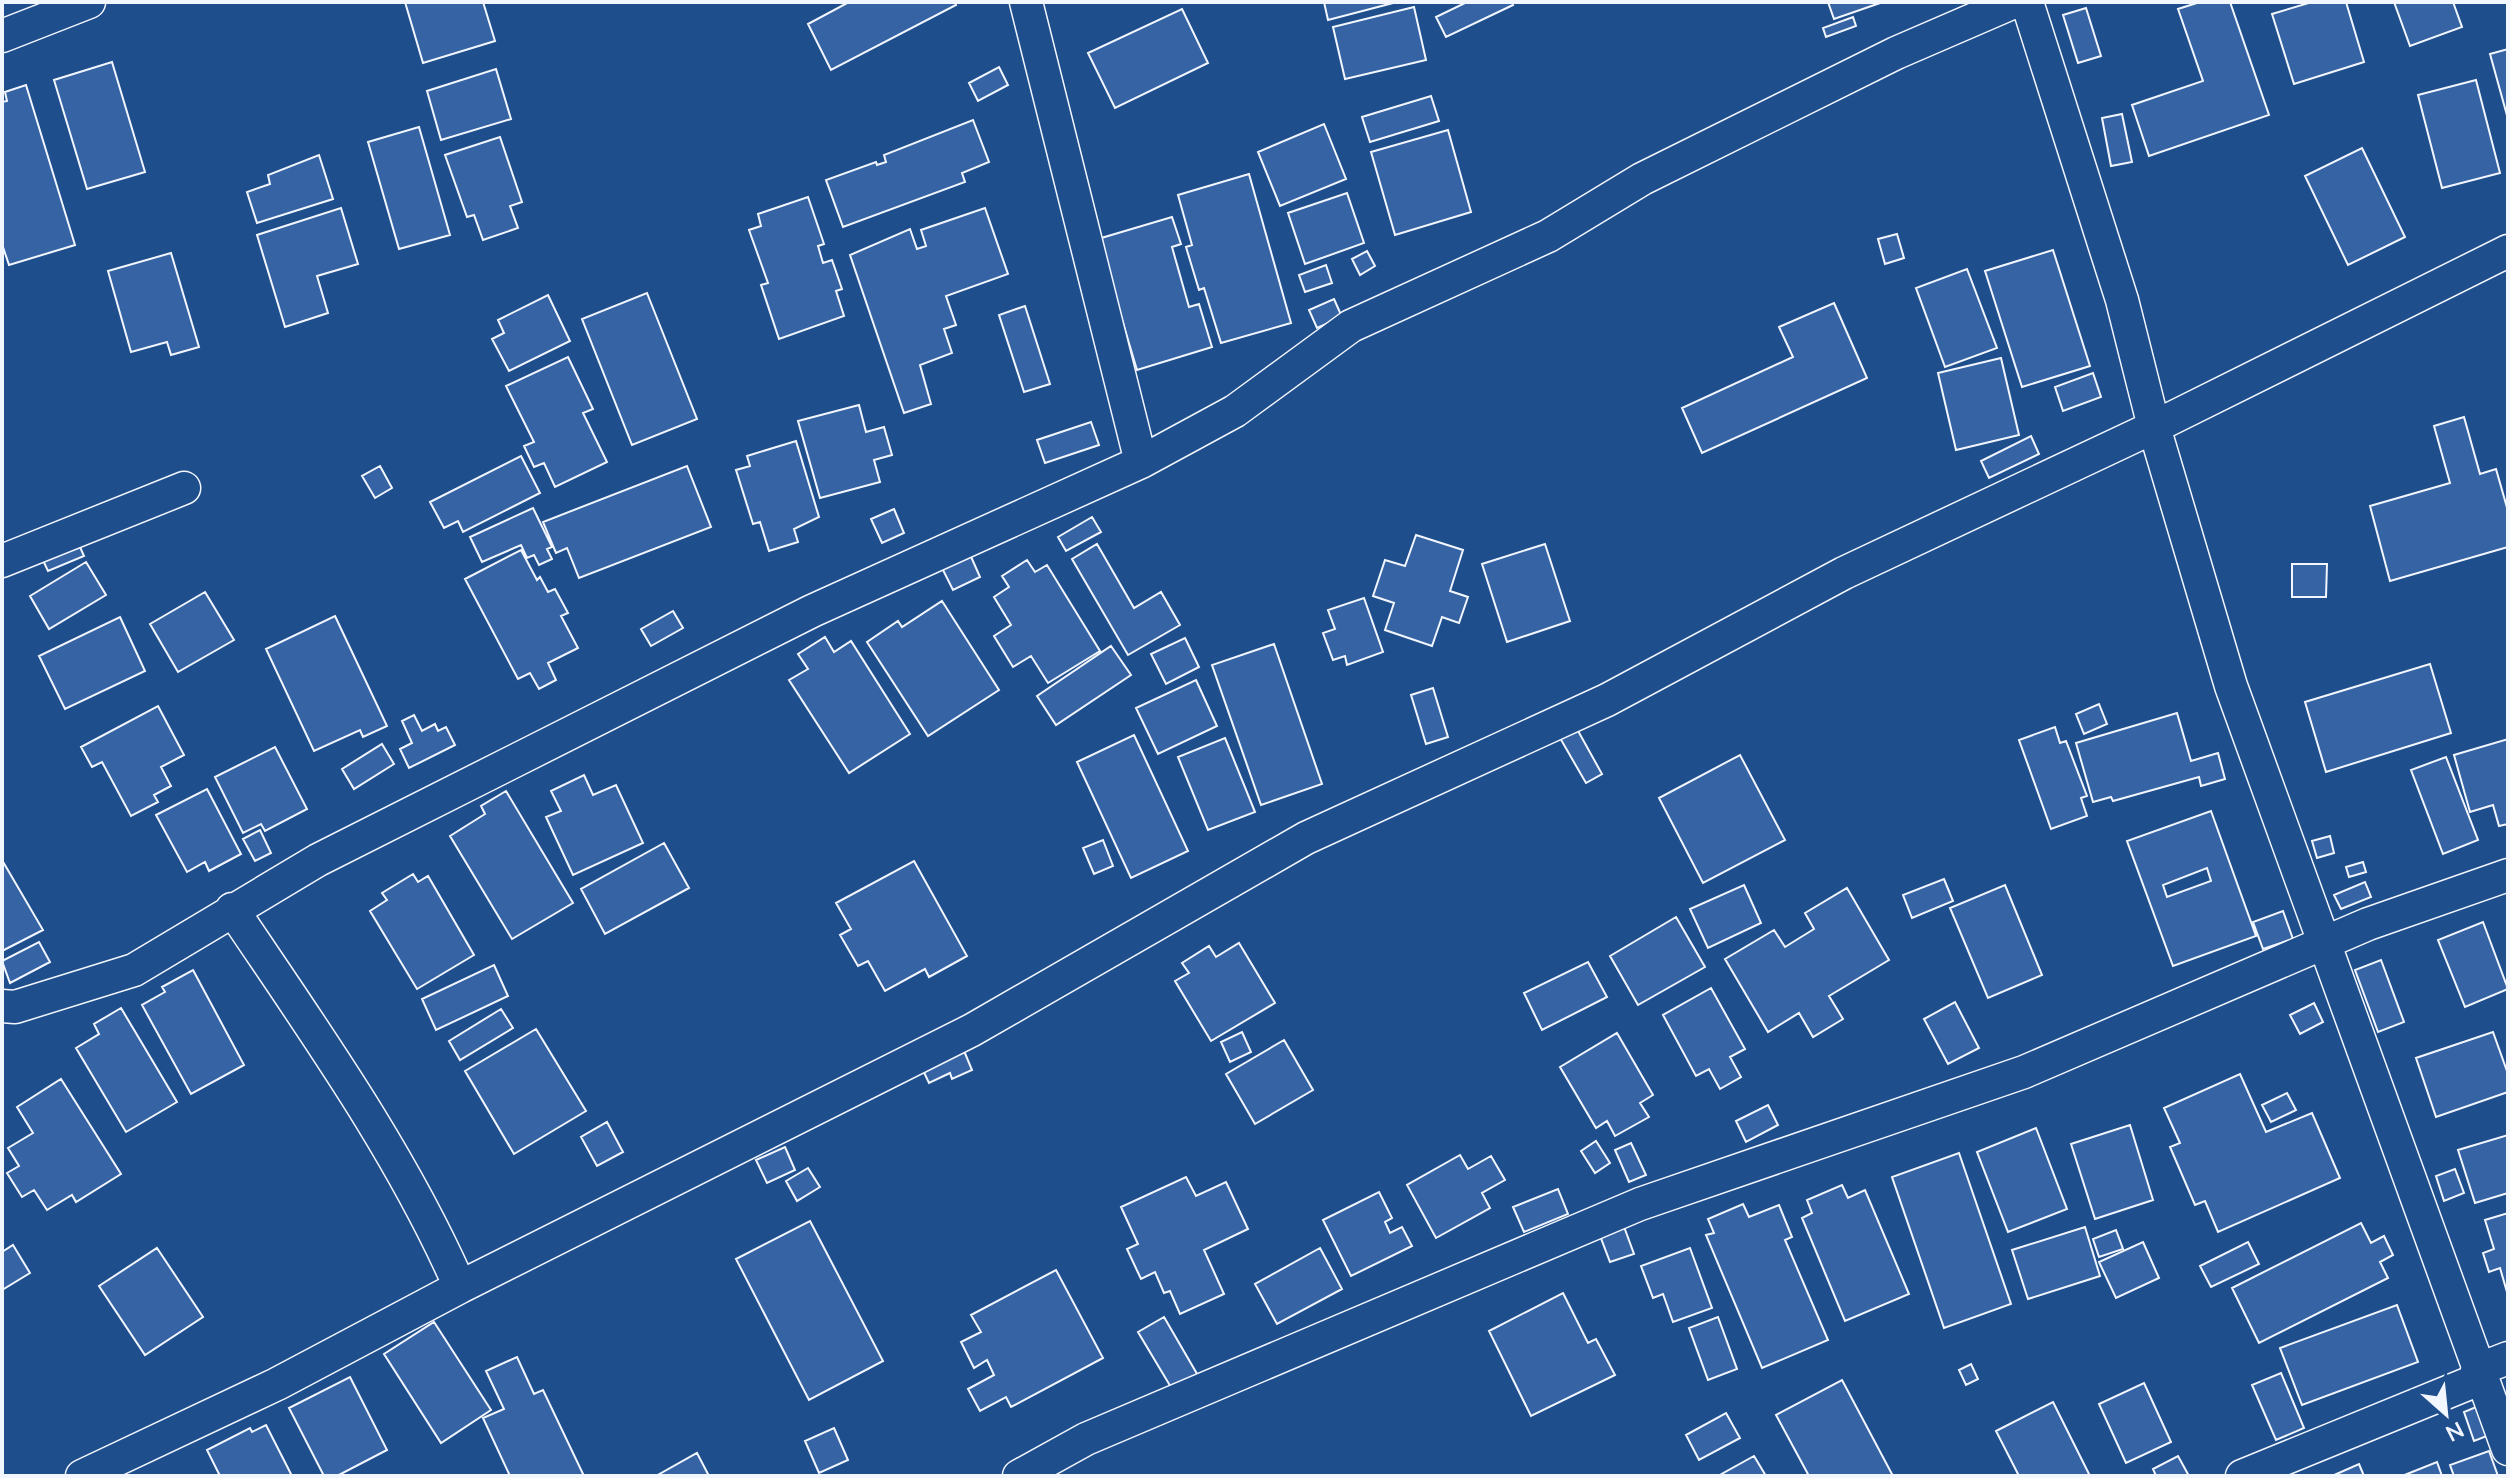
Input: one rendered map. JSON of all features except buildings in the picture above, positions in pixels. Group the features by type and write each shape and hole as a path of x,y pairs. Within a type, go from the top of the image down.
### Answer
{"street":[{"path":"2,36 89,2"},
{"path":"1026,2 1141,462"},
{"path":"2,1006 15,1007 134,970 318,860 812,611 1141,462 1235,411 1351,326 1548,236 1642,179 1883,60 2014,2"},
{"path":"2027,2 2122,300 2154,427 2231,686 2508,1449"},
{"path":"82,1476 277,1384 460,1287 972,1030 1306,838 1607,700 1844,573 2154,427 2508,251"},
{"path":"2,561 184,488"},
{"path":"1019,1476 1086,1439 1640,1204 2024,1072 2368,924 2508,875"},
{"path":"232,909 380,1133 431,1220 460,1287"},
{"path":"2242,1476 2480,1374 2508,1358"}]}
